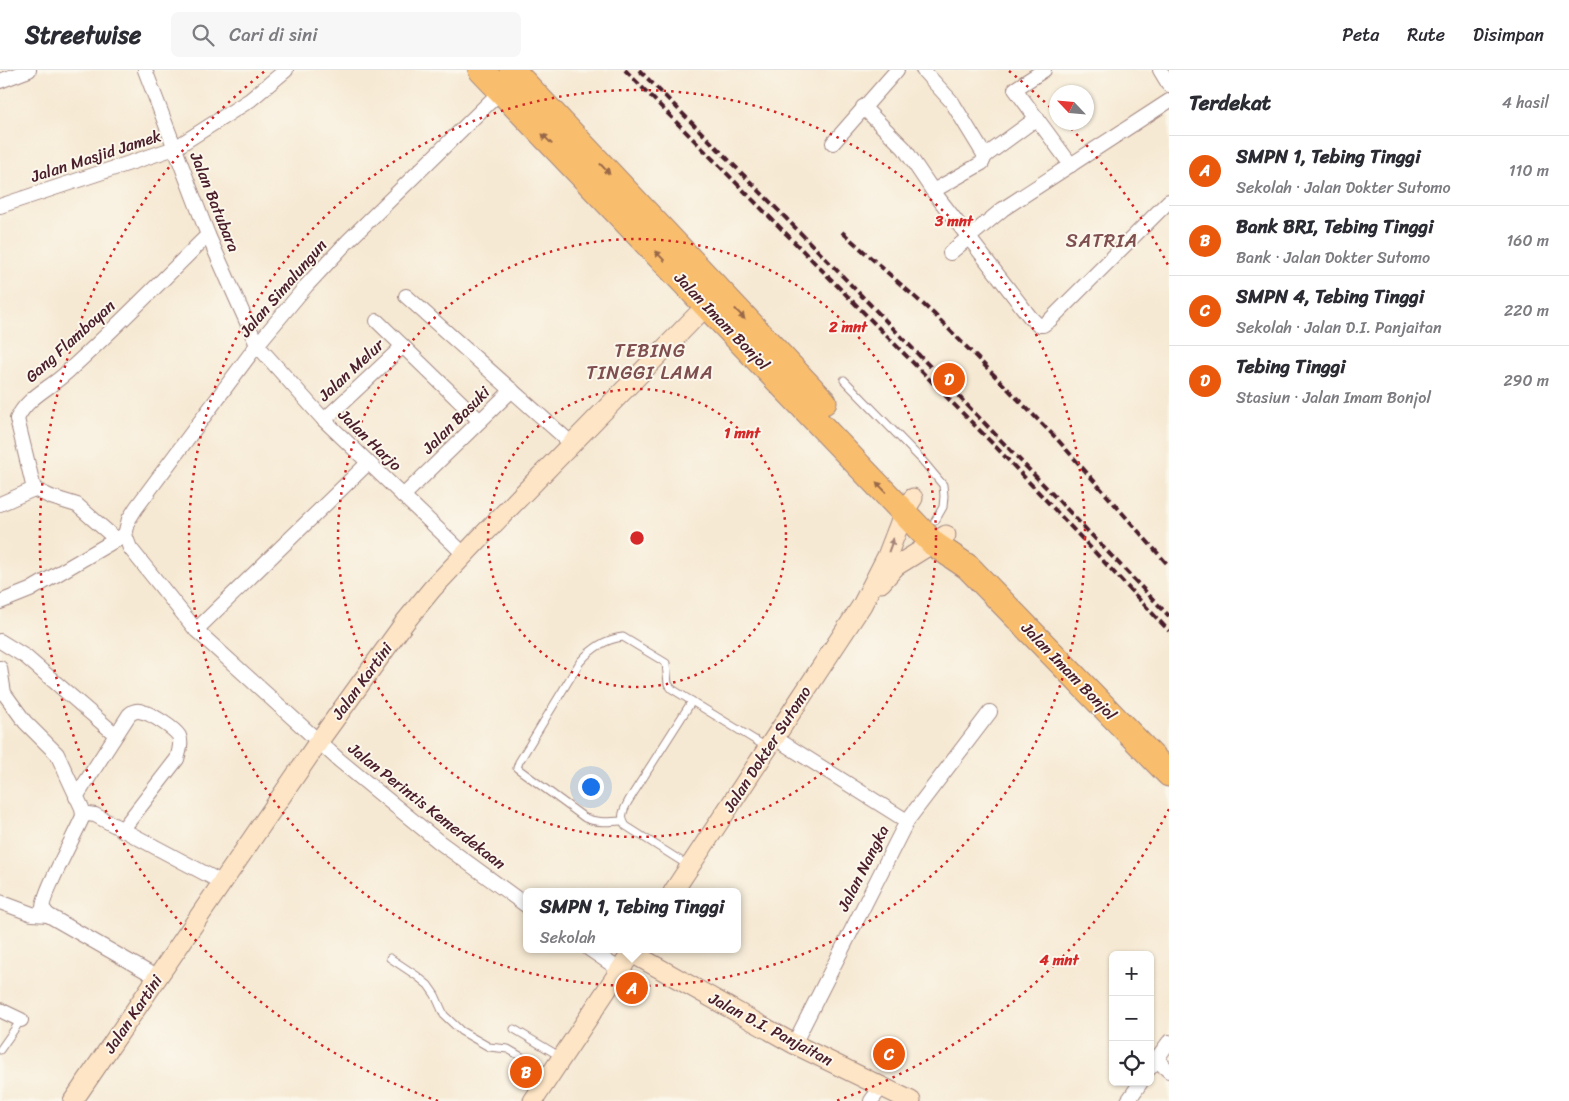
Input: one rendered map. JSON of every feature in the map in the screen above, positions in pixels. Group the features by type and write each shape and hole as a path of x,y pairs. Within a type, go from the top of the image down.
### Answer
{"highway":[{"name":"Jalan Imam Bonjol","path":"481,70 507,80 909,505 938,533 968,567 1169,774"}],"street":[{"path":"0,81 29,70"},
{"name":"Jalan Batubara","path":"145,70 208,236 257,345"},
{"name":"Jalan Masjid Jamek","path":"0,206 175,148 250,100 286,70"},
{"path":"833,143 897,70"},
{"path":"922,70 952,102 985,156"},
{"path":"1044,70 1016,89 1071,165"},
{"path":"1160,70 1169,85"},
{"name":"Jalan Simalungun","path":"121,537 136,508 257,345 307,285 507,80"},
{"path":"950,253 1003,210 1169,101"},
{"path":"864,107 904,148 933,190 1038,325 1043,325 1169,201"},
{"path":"933,190 982,163 985,156 1037,118"},
{"name":"Gang Flamboyan","path":"34,489 17,419 21,410 30,400 64,374 208,236"},
{"path":"406,296 572,444"},
{"name":"Jalan Kartini","path":"73,1101 319,741 405,622 432,589 464,555 713,298"},
{"path":"377,321 480,421"},
{"name":"Jalan Harjo","path":"257,345 324,420 464,555"},
{"name":"Jalan Melur","path":"324,420 403,346"},
{"name":"Jalan Basuki","path":"403,496 512,390"},
{"path":"196,630 368,463"},
{"path":"0,504 34,489 51,497 77,505 121,537 30,590 0,602"},
{"name":"Jalan Dokter Sutomo","path":"675,888 862,605 887,556 909,505"},
{"name":"Jalan Dokter Sutomo","path":"862,605 896,566 938,533"},
{"name":"Jalan Perintis Kemerdekaan","path":"121,537 196,630 339,760 438,841 523,903"},
{"path":"0,641 26,657 116,734"},
{"path":"0,668 4,693 25,722 57,754 82,808 83,816 43,903 44,910 48,915 158,978"},
{"path":"76,797 116,734 134,711 143,711 174,730 180,738 177,760 122,830"},
{"path":"907,821 990,712"},
{"name":"Jalan Nangka","path":"772,743 907,821 794,1044"},
{"path":"83,816 88,814 95,815 223,883"},
{"path":"0,902 32,914 48,915"},
{"path":"595,953 620,970"},
{"path":"533,1101 632,953"},
{"name":"Jalan D.I. Panjaitan","path":"636,953 794,1044 911,1101"},
{"path":"0,1010 21,1020"},
{"path":"1154,1063 1169,1042"},
{"path":"1154,1064 1169,1071"},
{"path":"871,1101 882,1086"},
{"path":"1128,1101 1138,1086"}],"lane":[{"path":"844,380 922,460 943,485 943,507 938,533"},
{"path":"622,821 593,821 585,818 517,768 580,662 594,648 623,637 666,663 668,684 692,702 772,743"},
{"path":"689,867 626,826 622,821 623,811 629,800 692,702"},
{"path":"390,958 428,985 444,1015 461,1032 489,1047 503,1048 515,1053 551,1074"},
{"path":"0,1050 21,1020"},
{"path":"514,1029 562,1057"}],"railway":[{"path":"625,70 995,446 1169,631"},
{"path":"639,70 840,273 1169,616"},
{"path":"842,232 934,314 1057,439 1169,566"}],"place":[{"name":"Tebing Tinggi","path":"949,379"},
{"name":"SMPN 1, Tebing Tinggi","path":"632,988"},
{"name":"SMPN 4, Tebing Tinggi","path":"889,1054"},
{"name":"Bank BRI, Tebing Tinggi","path":"526,1072"}],"district":[{"name":"SATRIA","path":"1102,240"},
{"name":"TEBING TINGGI LAMA","path":"650,361"}]}
